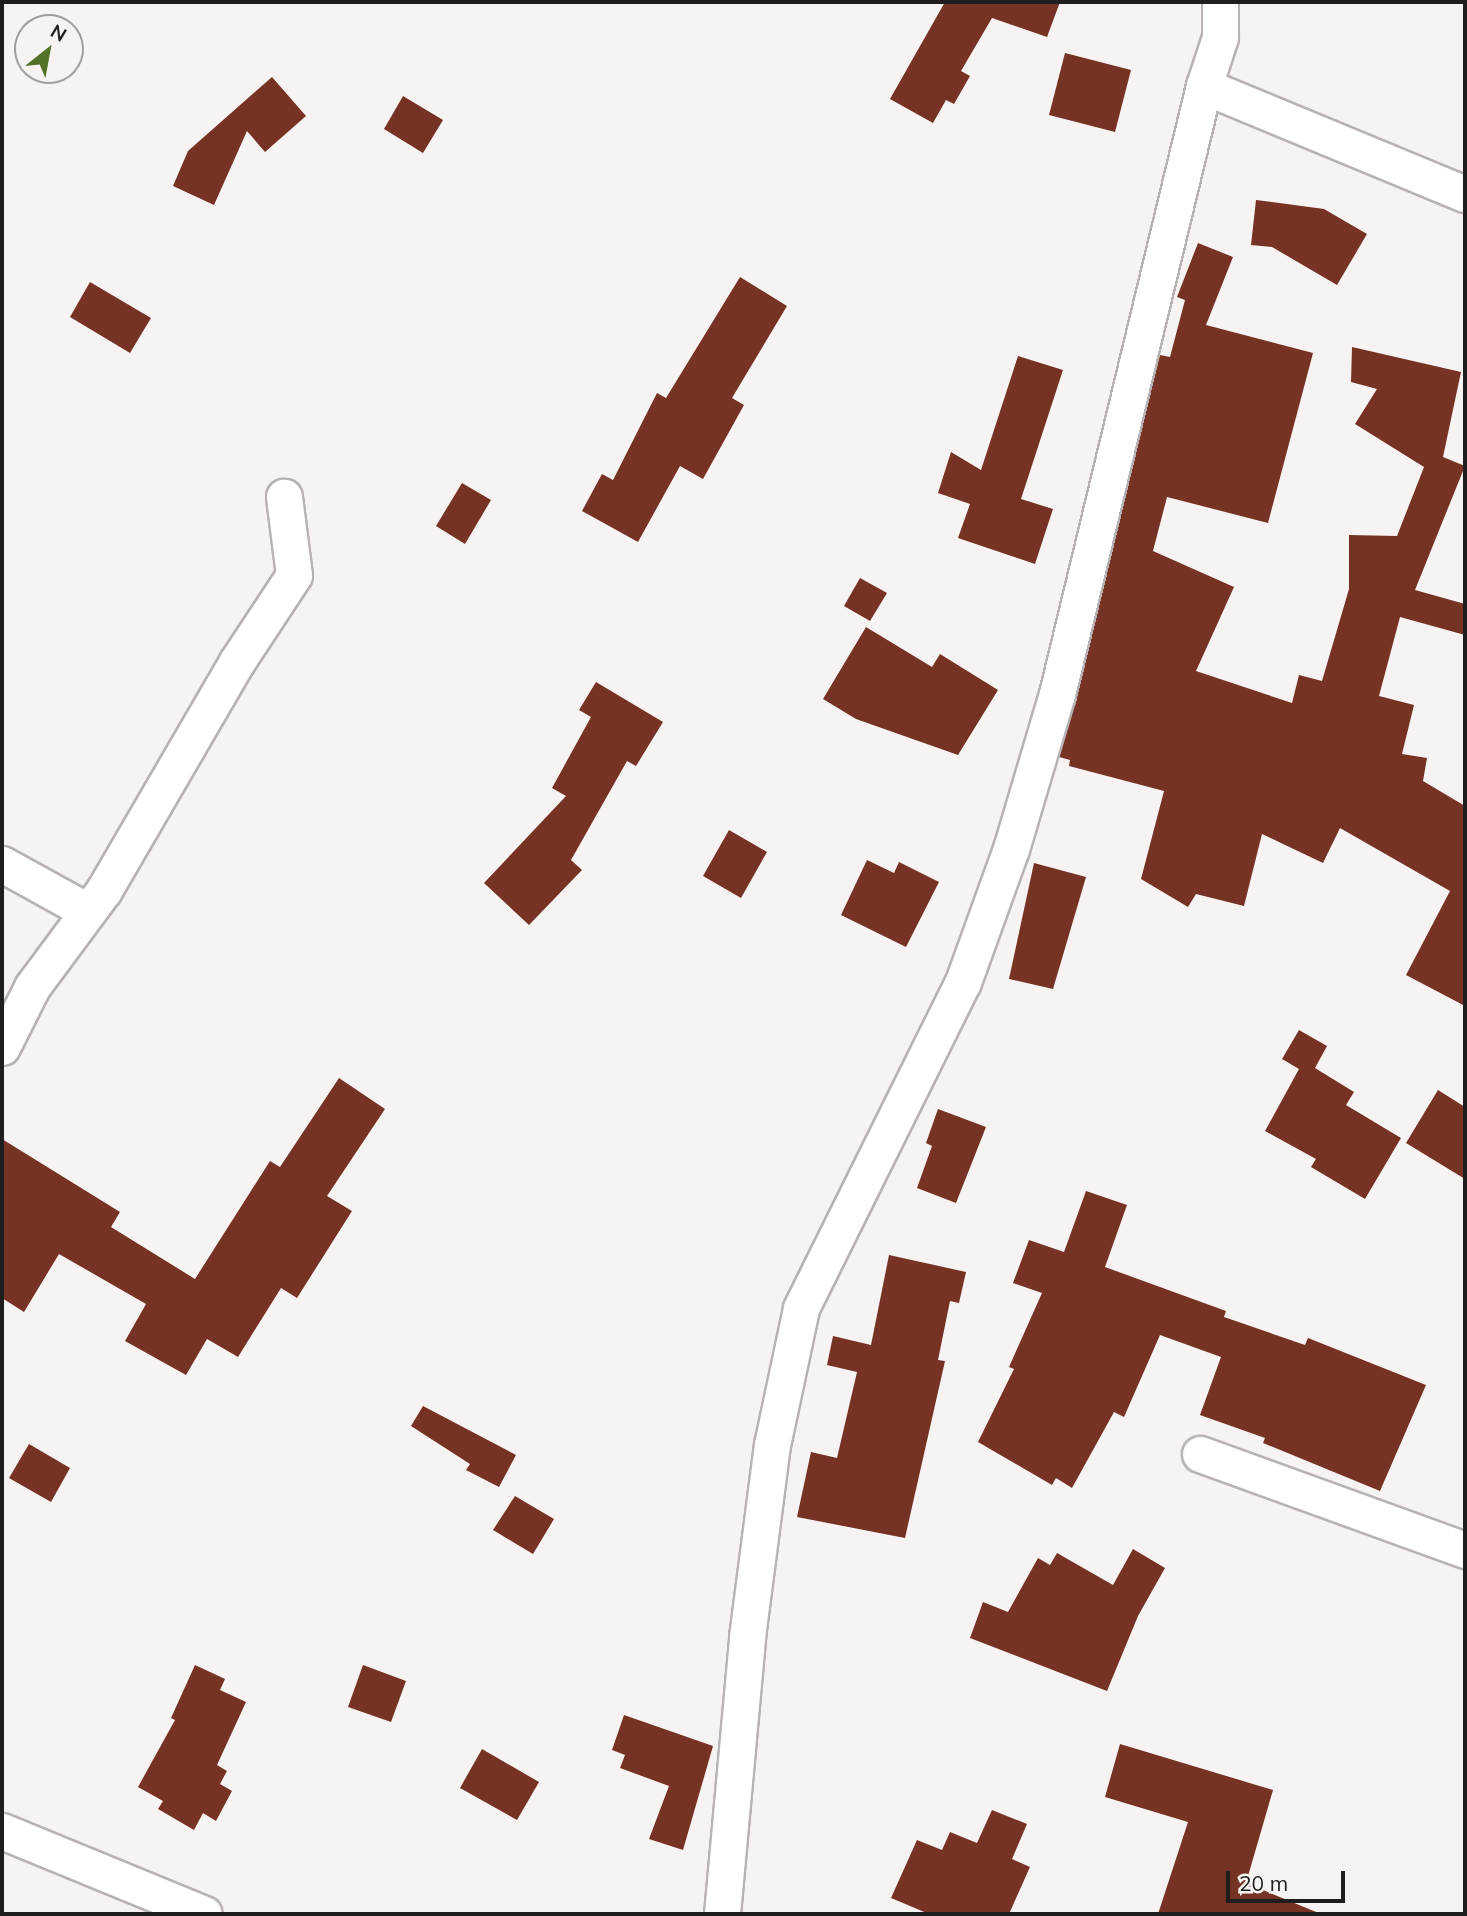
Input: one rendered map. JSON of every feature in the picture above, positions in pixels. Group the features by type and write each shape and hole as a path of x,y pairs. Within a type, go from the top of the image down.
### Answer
{"street":[{"path":"722,1914 747,1637 772,1445 801,1308 963,982 1011,849 1057,694 1204,86 1220,37 1220,2"},
{"path":"1204,86 1465,194"},
{"path":"2,1047 33,987 87,911 293,575 285,497"},
{"path":"2,864 87,911"},
{"path":"1199,1454 1465,1550"},
{"path":"2,1831 204,1914"}],"building":[{"path":"945,2 1060,2 1047,37 992,18 961,71 970,76 954,104 946,100 933,123 890,99"},
{"path":"1065,53 1131,70 1115,132 1049,115"},
{"path":"272,77 306,116 265,152 247,131 214,205 173,186 188,151"},
{"path":"403,96 443,120 423,153 384,129"},
{"path":"1256,200 1324,209 1367,234 1337,285 1272,247 1251,245"},
{"path":"1198,243 1233,257 1206,325 1313,353 1268,523 1167,497 1153,551 1234,587 1196,671 1292,703 1299,675 1322,681 1349,589 1349,535 1397,536 1424,467 1355,424 1377,389 1351,382 1352,347 1461,372 1443,457 1465,466 1415,590 1465,604 1465,635 1400,617 1379,696 1414,705 1402,754 1427,758 1423,781 1465,806 1465,1006 1406,975 1450,891 1340,828 1323,863 1262,834 1244,906 1196,894 1188,907 1141,879 1164,791 1069,766 1070,760 1059,757 1160,355 1170,357 1185,300 1177,297"},
{"path":"740,277 787,306 732,398 744,405 703,479 680,466 638,542 582,511 602,474 613,480 657,393 666,398"},
{"path":"90,282 151,318 130,353 70,317"},
{"path":"1018,356 1063,370 1021,499 1053,509 1035,564 958,538 970,504 938,493 951,452 981,470"},
{"path":"462,483 491,500 465,544 436,526"},
{"path":"860,578 887,593 870,621 844,606"},
{"path":"866,627 932,667 940,654 998,690 958,755 856,719 823,699"},
{"path":"596,682 663,722 636,766 627,761 571,860 582,870 529,925 484,883 566,796 552,788 591,717 579,710"},
{"path":"729,830 767,852 741,898 703,876"},
{"path":"867,860 894,873 899,862 939,882 906,947 841,915"},
{"path":"1034,863 1086,877 1053,989 1009,979"},
{"path":"1299,1030 1327,1046 1315,1068 1354,1092 1346,1105 1401,1138 1365,1199 1311,1167 1316,1159 1265,1131 1299,1069 1282,1059"},
{"path":"339,1078 385,1109 327,1196 352,1211 297,1298 281,1288 238,1357 207,1339 186,1375 125,1341 146,1304 59,1254 24,1312 2,1298 2,1139 120,1212 111,1227 195,1279 270,1161 280,1167"},
{"path":"1438,1090 1465,1107 1465,1179 1406,1143"},
{"path":"938,1109 986,1127 956,1203 917,1188 932,1146 926,1143"},
{"path":"1086,1191 1127,1205 1105,1267 1226,1311 1224,1317 1305,1345 1308,1338 1426,1385 1380,1491 1263,1443 1265,1438 1200,1415 1221,1357 1160,1335 1124,1417 1114,1412 1072,1488 1056,1478 1052,1485 978,1442 1014,1369 1009,1367 1042,1293 1013,1283 1029,1240 1064,1252"},
{"path":"889,1255 966,1272 959,1303 950,1301 938,1360 945,1361 905,1538 797,1517 811,1452 837,1458 857,1372 827,1365 833,1336 871,1345"},
{"path":"423,1406 516,1455 499,1487 466,1470 470,1464 411,1426"},
{"path":"29,1444 70,1468 51,1502 9,1478"},
{"path":"515,1496 554,1519 533,1554 493,1530"},
{"path":"1133,1549 1165,1568 1138,1616 1107,1691 970,1638 983,1602 1008,1612 1038,1558 1050,1565 1057,1553 1113,1585"},
{"path":"195,1665 225,1679 220,1690 246,1702 217,1765 227,1771 220,1784 232,1791 216,1821 203,1813 194,1830 158,1809 163,1801 138,1787 175,1720 171,1718"},
{"path":"363,1665 406,1681 391,1722 348,1707"},
{"path":"624,1715 713,1746 683,1850 649,1839 669,1786 620,1768 625,1755 612,1750"},
{"path":"1120,1744 1273,1790 1246,1883 1321,1914 1158,1914 1188,1822 1105,1797"},
{"path":"482,1749 539,1782 517,1820 460,1788"},
{"path":"992,1810 1027,1824 1012,1859 1030,1867 1009,1914 929,1914 891,1898 917,1840 942,1850 950,1832 977,1843"}]}
